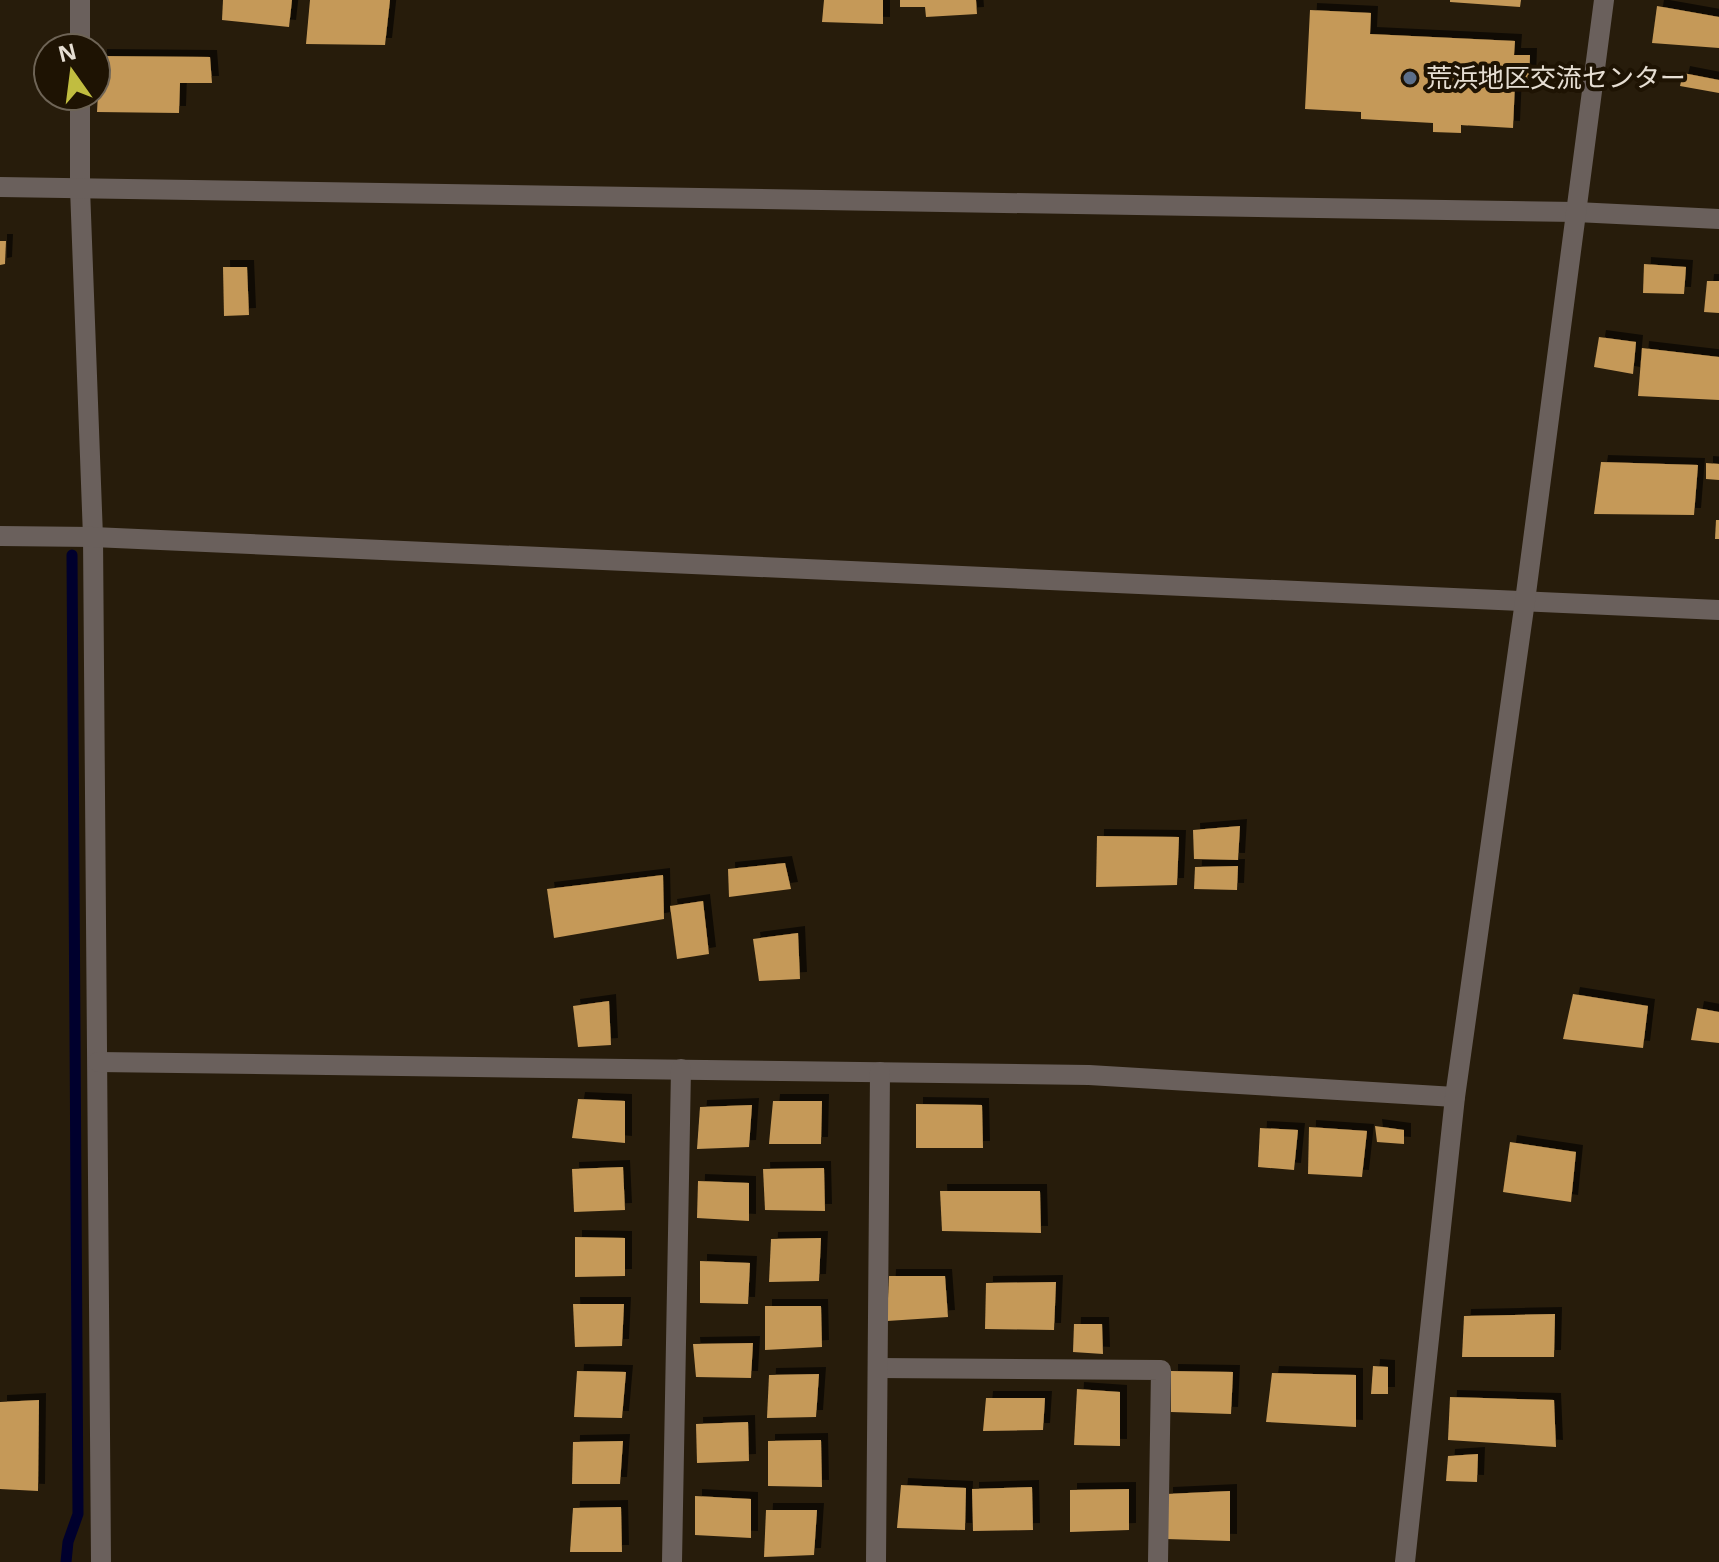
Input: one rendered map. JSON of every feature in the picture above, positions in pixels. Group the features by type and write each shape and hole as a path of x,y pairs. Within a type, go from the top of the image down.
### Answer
{"street":[{"path":"80,0 80,32"},
{"path":"1405,1562 1455,1097 1525,601 1604,0"},
{"path":"80,112 93,537 101,1562"},
{"path":"0,187 1576,212 1719,219"},
{"path":"0,536 93,537 1719,610"},
{"path":"98,1062 1089,1075 1455,1097"},
{"path":"672,1562 681,1069"},
{"path":"876,1562 880,1072"},
{"path":"878,1368 1161,1370 1158,1562"}],"building":[{"path":"223,0 292,0 289,27 222,20"},
{"path":"310,0 390,0 385,45 306,44"},
{"path":"824,0 883,0 883,24 822,22"},
{"path":"900,0 976,0 977,14 926,17 925,7 900,7"},
{"path":"1450,0 1521,0 1520,7"},
{"path":"1657,6 1719,17 1719,48 1652,43"},
{"path":"1310,10 1371,13 1370,34 1515,41 1514,55 1530,55 1529,84 1515,83 1513,128 1461,125 1461,133 1433,132 1433,123 1361,119 1361,112 1305,109"},
{"path":"112,56 210,57 212,83 180,83 179,113 97,112 112,112"},
{"path":"1683,73 1719,80 1719,93 1680,86"},
{"path":"0,241 6,241 5,264 0,265"},
{"path":"1644,264 1686,267 1684,294 1643,293"},
{"path":"223,267 247,267 249,315 224,316"},
{"path":"1707,281 1719,281 1719,313 1704,312"},
{"path":"1599,337 1636,342 1633,374 1594,367"},
{"path":"1642,348 1719,357 1719,400 1638,396"},
{"path":"1601,462 1698,465 1694,515 1594,514"},
{"path":"1706,463 1719,464 1719,480 1706,479"},
{"path":"1716,520 1719,520 1719,539 1715,539"},
{"path":"1240,826 1238,860 1194,859 1193,830"},
{"path":"1097,836 1179,837 1177,885 1096,887"},
{"path":"785,863 791,889 729,897 728,869"},
{"path":"1238,866 1237,890 1194,889 1195,867"},
{"path":"663,875 664,919 554,938 547,889"},
{"path":"703,901 709,954 677,959 670,906"},
{"path":"798,933 800,979 759,981 753,939"},
{"path":"1573,994 1648,1006 1643,1048 1563,1039"},
{"path":"609,1001 611,1045 578,1047 573,1006"},
{"path":"1697,1008 1719,1012 1719,1043 1691,1040"},
{"path":"578,1099 625,1101 625,1143 572,1138"},
{"path":"773,1101 822,1101 821,1144 769,1144"},
{"path":"916,1104 982,1105 983,1148 916,1148"},
{"path":"752,1105 749,1147 697,1149 700,1107"},
{"path":"1375,1126 1404,1130 1404,1144 1377,1142"},
{"path":"1309,1127 1367,1131 1362,1177 1308,1174"},
{"path":"1260,1128 1298,1130 1294,1170 1258,1167"},
{"path":"1510,1142 1576,1152 1571,1202 1503,1192"},
{"path":"623,1167 625,1210 574,1212 572,1169"},
{"path":"824,1168 825,1211 765,1210 763,1169"},
{"path":"698,1181 749,1183 749,1221 697,1218"},
{"path":"940,1191 1040,1191 1041,1233 942,1231"},
{"path":"575,1237 625,1238 625,1276 575,1277"},
{"path":"821,1238 819,1281 769,1282 771,1239"},
{"path":"700,1261 750,1263 748,1304 700,1303"},
{"path":"889,1276 945,1276 948,1317 887,1321"},
{"path":"1056,1282 1054,1330 985,1329 986,1283"},
{"path":"573,1304 624,1304 622,1346 575,1347"},
{"path":"765,1306 821,1306 822,1347 765,1350"},
{"path":"1555,1314 1554,1357 1462,1357 1464,1316"},
{"path":"1074,1324 1102,1324 1103,1354 1073,1352"},
{"path":"753,1343 751,1378 696,1377 693,1344"},
{"path":"1373,1366 1388,1367 1388,1394 1371,1394"},
{"path":"577,1371 626,1372 622,1418 574,1417"},
{"path":"1171,1371 1233,1372 1231,1414 1171,1412"},
{"path":"1272,1373 1356,1375 1356,1427 1266,1422"},
{"path":"819,1374 816,1417 767,1418 769,1375"},
{"path":"1077,1389 1120,1392 1120,1446 1074,1445"},
{"path":"1450,1397 1554,1400 1556,1447 1448,1440"},
{"path":"986,1398 1045,1398 1043,1430 983,1431"},
{"path":"39,1400 38,1491 0,1489 0,1402"},
{"path":"748,1422 749,1461 697,1463 696,1424"},
{"path":"821,1440 822,1487 768,1486 768,1441"},
{"path":"623,1441 620,1484 572,1484 573,1442"},
{"path":"1478,1454 1477,1482 1446,1481 1448,1456"},
{"path":"901,1485 966,1488 965,1530 897,1528"},
{"path":"1032,1487 1033,1530 973,1531 972,1489"},
{"path":"1129,1489 1129,1530 1070,1532 1070,1490"},
{"path":"1230,1491 1230,1541 1166,1539 1166,1494"},
{"path":"695,1496 751,1499 751,1538 695,1535"},
{"path":"621,1507 622,1552 570,1552 573,1508"},
{"path":"766,1510 817,1510 814,1555 764,1557"}],"waterway":[{"path":"66,1562 68,1542 78,1514 72,555"}],"place":[{"name":"荒浜地区交流センター","path":"1410,78"}]}
